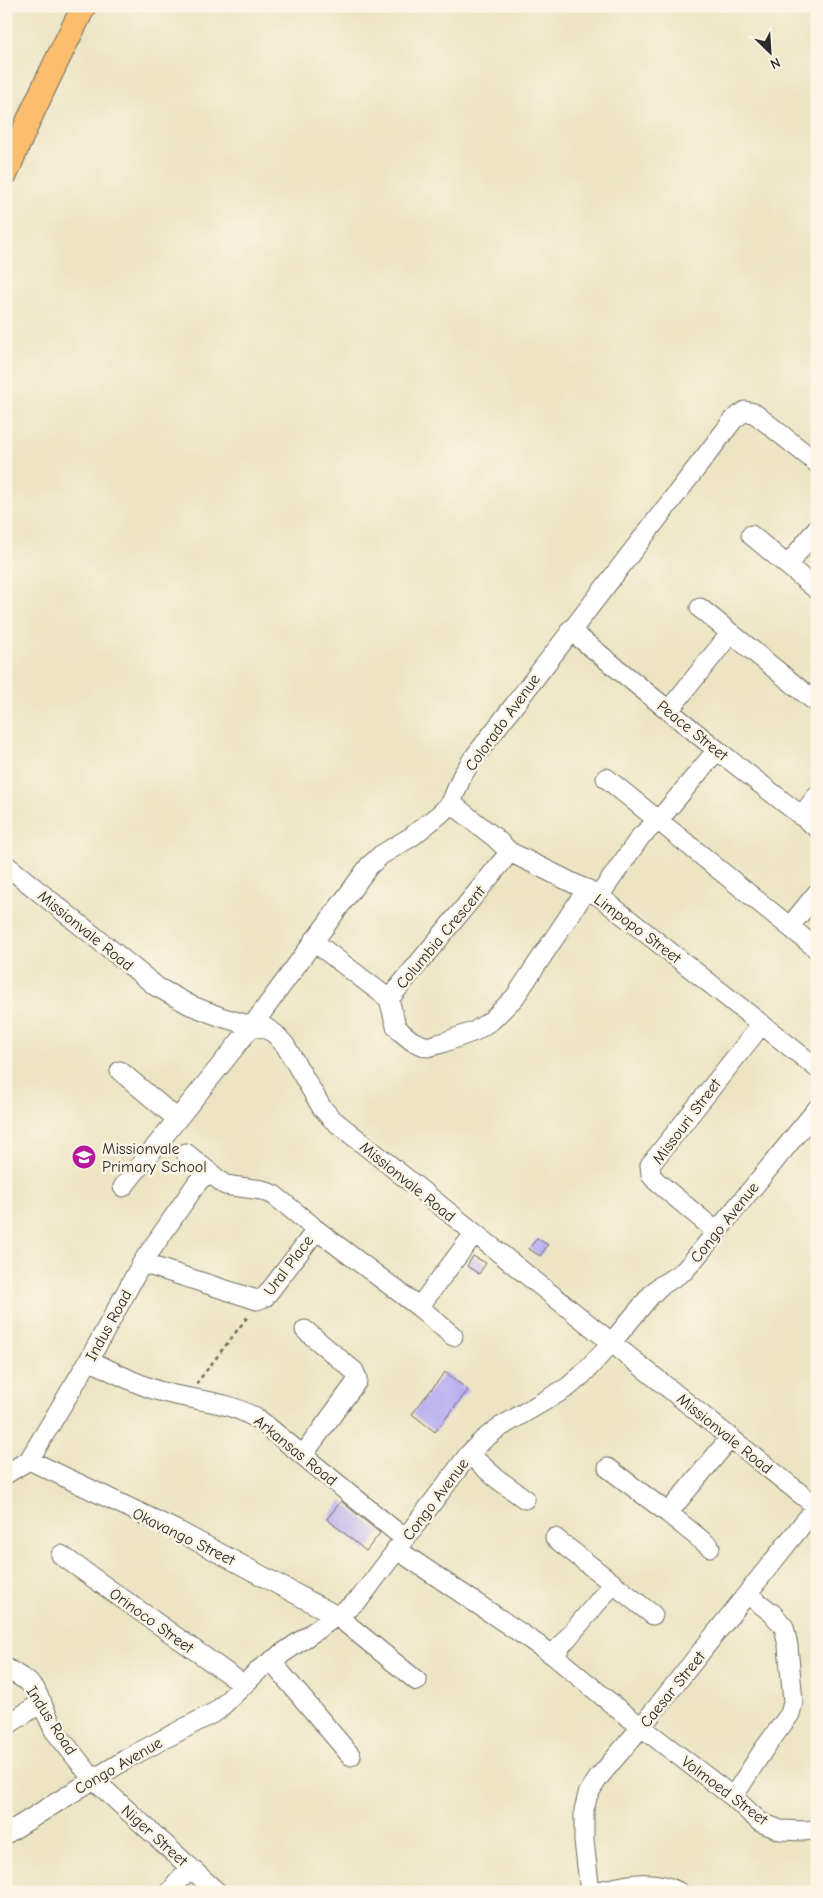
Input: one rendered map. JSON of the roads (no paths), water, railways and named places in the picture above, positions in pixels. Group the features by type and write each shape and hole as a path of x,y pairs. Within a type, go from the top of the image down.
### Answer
{"main road":[{"path":"6,173 43,87 84,6"}],"street":[{"name":"Colorado Avenue","path":"123,1187 252,1026 369,866 381,855 429,824 451,803 462,776 472,760 734,419 741,414 750,411 754,412 817,463"},
{"path":"788,565 817,528"},
{"path":"751,535 817,590"},
{"path":"700,608 817,704"},
{"name":"Peace Street","path":"570,630 717,750 817,828"},
{"path":"668,710 730,634"},
{"name":"Columbia Crescent","path":"510,852 389,999 396,1026 419,1045 427,1047 442,1044 476,1031 492,1020 515,997 593,893 641,836 658,821 717,750"},
{"path":"606,778 817,949"},
{"path":"802,816 817,796"},
{"name":"Limpopo Street","path":"451,803 488,831 510,852 593,893 817,1068"},
{"name":"Missionvale Road","path":"6,865 157,987 190,1005 252,1026 266,1028 275,1034 285,1045 322,1108 332,1119 817,1506"},
{"path":"790,926 817,893"},
{"path":"313,941 389,999"},
{"name":"Missouri Street","path":"717,1232 656,1181 651,1175 650,1164 762,1024"},
{"path":"120,1071 177,1119"},
{"name":"Congo Avenue","path":"6,1834 135,1754 217,1711 271,1661 337,1616 361,1597 469,1454 497,1429 568,1387 582,1375 651,1294 684,1271 817,1110"},
{"name":"Ural Place","path":"142,1263 261,1300 312,1236 314,1228 287,1204 262,1190 225,1185 186,1153"},
{"name":"Indus Road","path":"6,1474 29,1460 89,1360 142,1263 197,1183 208,1172"},
{"path":"314,1228 420,1307 453,1336"},
{"path":"420,1307 474,1234"},
{"path":"303,1455 357,1381 354,1371 305,1330"},
{"name":"Arkansas Road","path":"89,1360 150,1388 233,1406 248,1412 303,1455 400,1544 553,1655 618,1708"},
{"path":"668,1513 731,1437"},
{"path":"469,1454 496,1478 525,1499"},
{"name":"Okavango Street","path":"29,1460 180,1532 337,1616 417,1681"},
{"path":"608,1468 710,1547"},
{"name":"Caesar Street","path":"590,1892 584,1841 584,1810 588,1794 599,1777 642,1726 817,1506"},
{"path":"555,1538 653,1615"},
{"name":"Orinoco Street","path":"61,1554 244,1685"},
{"path":"553,1655 613,1584"},
{"path":"733,1797 764,1749 790,1714 793,1702 788,1646 784,1627 772,1613 748,1594"},
{"path":"271,1661 350,1756"},
{"name":"Indus Road","path":"6,1668 27,1681 35,1689 54,1730 93,1779"},
{"path":"6,1726 42,1702"},
{"name":"Volmoed Street","path":"618,1708 733,1797 760,1822 780,1830 805,1831 817,1829"},
{"name":"Niger Street","path":"93,1779 217,1892"},
{"path":"170,1892 190,1867"},
{"path":"594,1892 656,1883 679,1892"}],"place":[{"name":"Missionvale Primary School","path":"84,1157"}]}
